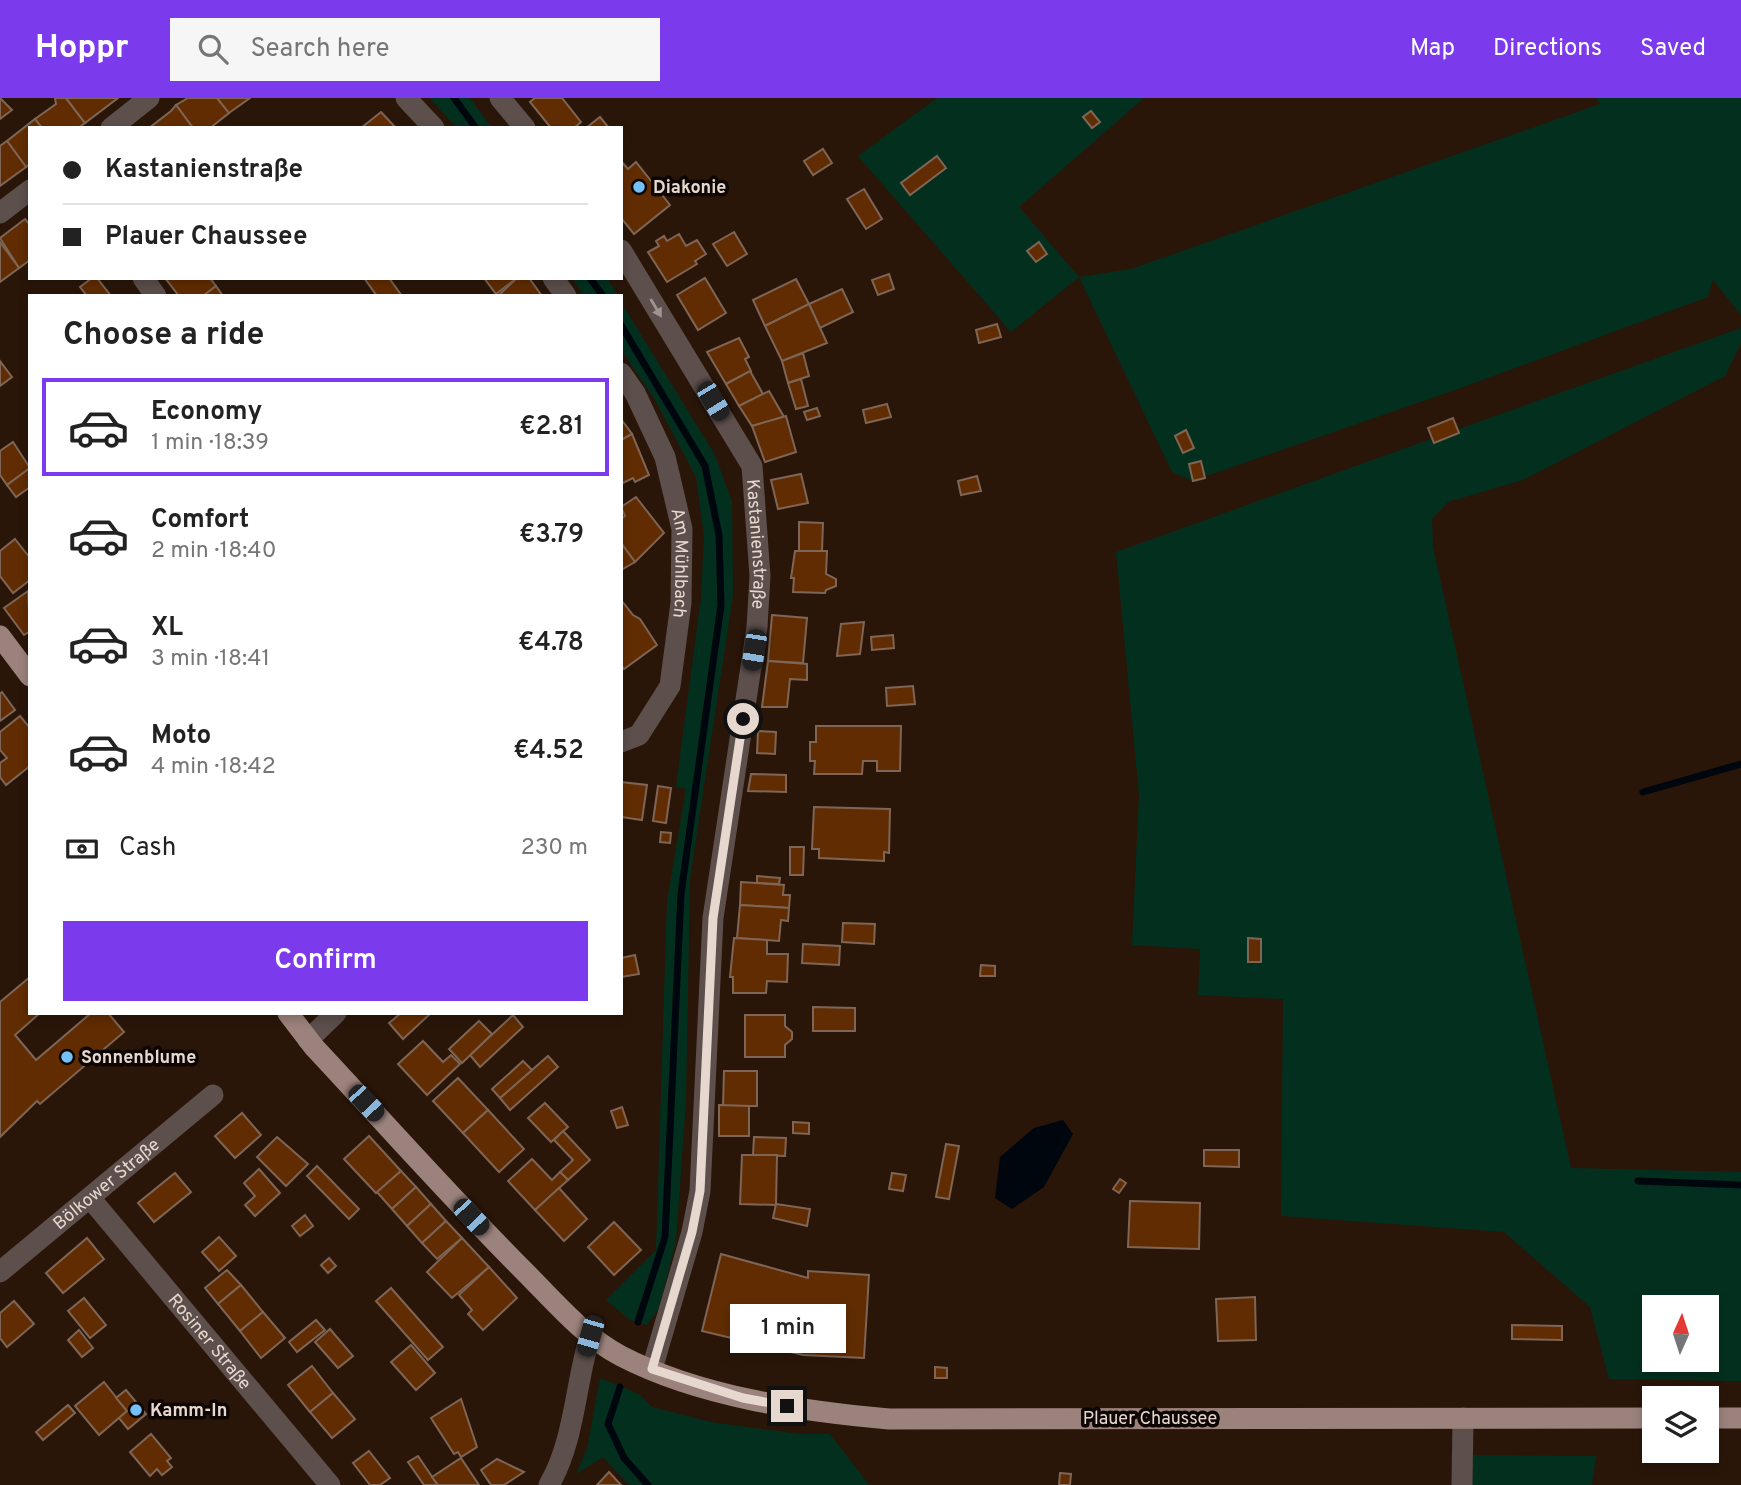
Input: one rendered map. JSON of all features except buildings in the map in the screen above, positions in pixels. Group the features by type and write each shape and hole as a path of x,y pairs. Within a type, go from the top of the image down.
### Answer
{"main road":[{"path":"0,636 28,673"},
{"name":"Plauer Chaussee","path":"290,1015 309,1040 488,1236 590,1336 620,1355 652,1369 743,1398 831,1413 889,1419 1642,1418"},
{"path":"1719,1418 1741,1418"}],"street":[{"path":"114,126 149,98"},
{"path":"406,98 432,126"},
{"path":"500,98 524,126"},
{"path":"0,213 28,192"},
{"name":"Kastanienstraße","path":"623,253 752,466 760,576 757,627 713,918 700,1191 692,1232 652,1369"},
{"name":"Am Mühlbach","path":"623,376 635,393 666,457 682,529 681,603 670,685 639,736 623,742"},
{"path":"309,1040 334,1015"},
{"name":"Bölkower Straße","path":"0,1272 213,1096"},
{"name":"Rosiner Straße","path":"90,1198 330,1485"},
{"path":"549,1485 560,1463 590,1336"},
{"path":"1462,1485 1463,1418"}],"green space":[{"path":"430,98 470,98 491,126 455,126"},
{"path":"937,98 1144,98 1019,207 1079,277 1011,332 858,156"},
{"path":"1596,98 1741,98 1741,315 1713,280 1708,297 1455,390 1192,481 1172,472 1079,277 1131,269 1600,104"},
{"path":"573,280 608,280 617,294 583,294"},
{"path":"623,305 715,455 732,502 733,595 690,879 686,1102 676,1241 659,1308 647,1325 630,1320 606,1300 656,1250 667,901 686,789 676,787 701,598 704,536 696,477 654,398 623,353"},
{"path":"1741,328 1741,343 1725,376 1523,480 1448,502 1432,519 1433,547 1571,1168 1741,1172 1741,1381 1609,1379 1590,1307 1504,1232 1281,1216 1283,999 1198,995 1200,949 1132,945 1139,795 1116,552"},
{"path":"600,1378 639,1394 652,1407 711,1422 800,1434 830,1434 869,1485 629,1485 603,1457 576,1474 587,1449"},
{"path":"1473,1455 1596,1456 1592,1485 1472,1485"}],"shaded area":[{"path":"1063,1120 1073,1134 1044,1187 1012,1209 995,1198 1000,1157 1034,1128"}],"waterway":[{"path":"454,98 475,126"},
{"path":"591,280 602,294"},
{"path":"623,328 705,466 719,535 721,605 681,894 665,1237 638,1322"},
{"path":"1643,792 1741,764"},
{"path":"1638,1181 1741,1185"},
{"path":"620,1387 608,1424 624,1458 648,1485"}],"place":[{"name":"Diakonie","path":"639,187"},
{"name":"Sonnenblume","path":"67,1057"},
{"name":"Kamm-In","path":"136,1410"}],"route":[{"path":"743,719 713,918 704,1161 700,1191 692,1232 652,1369 743,1398 787,1406"}]}
